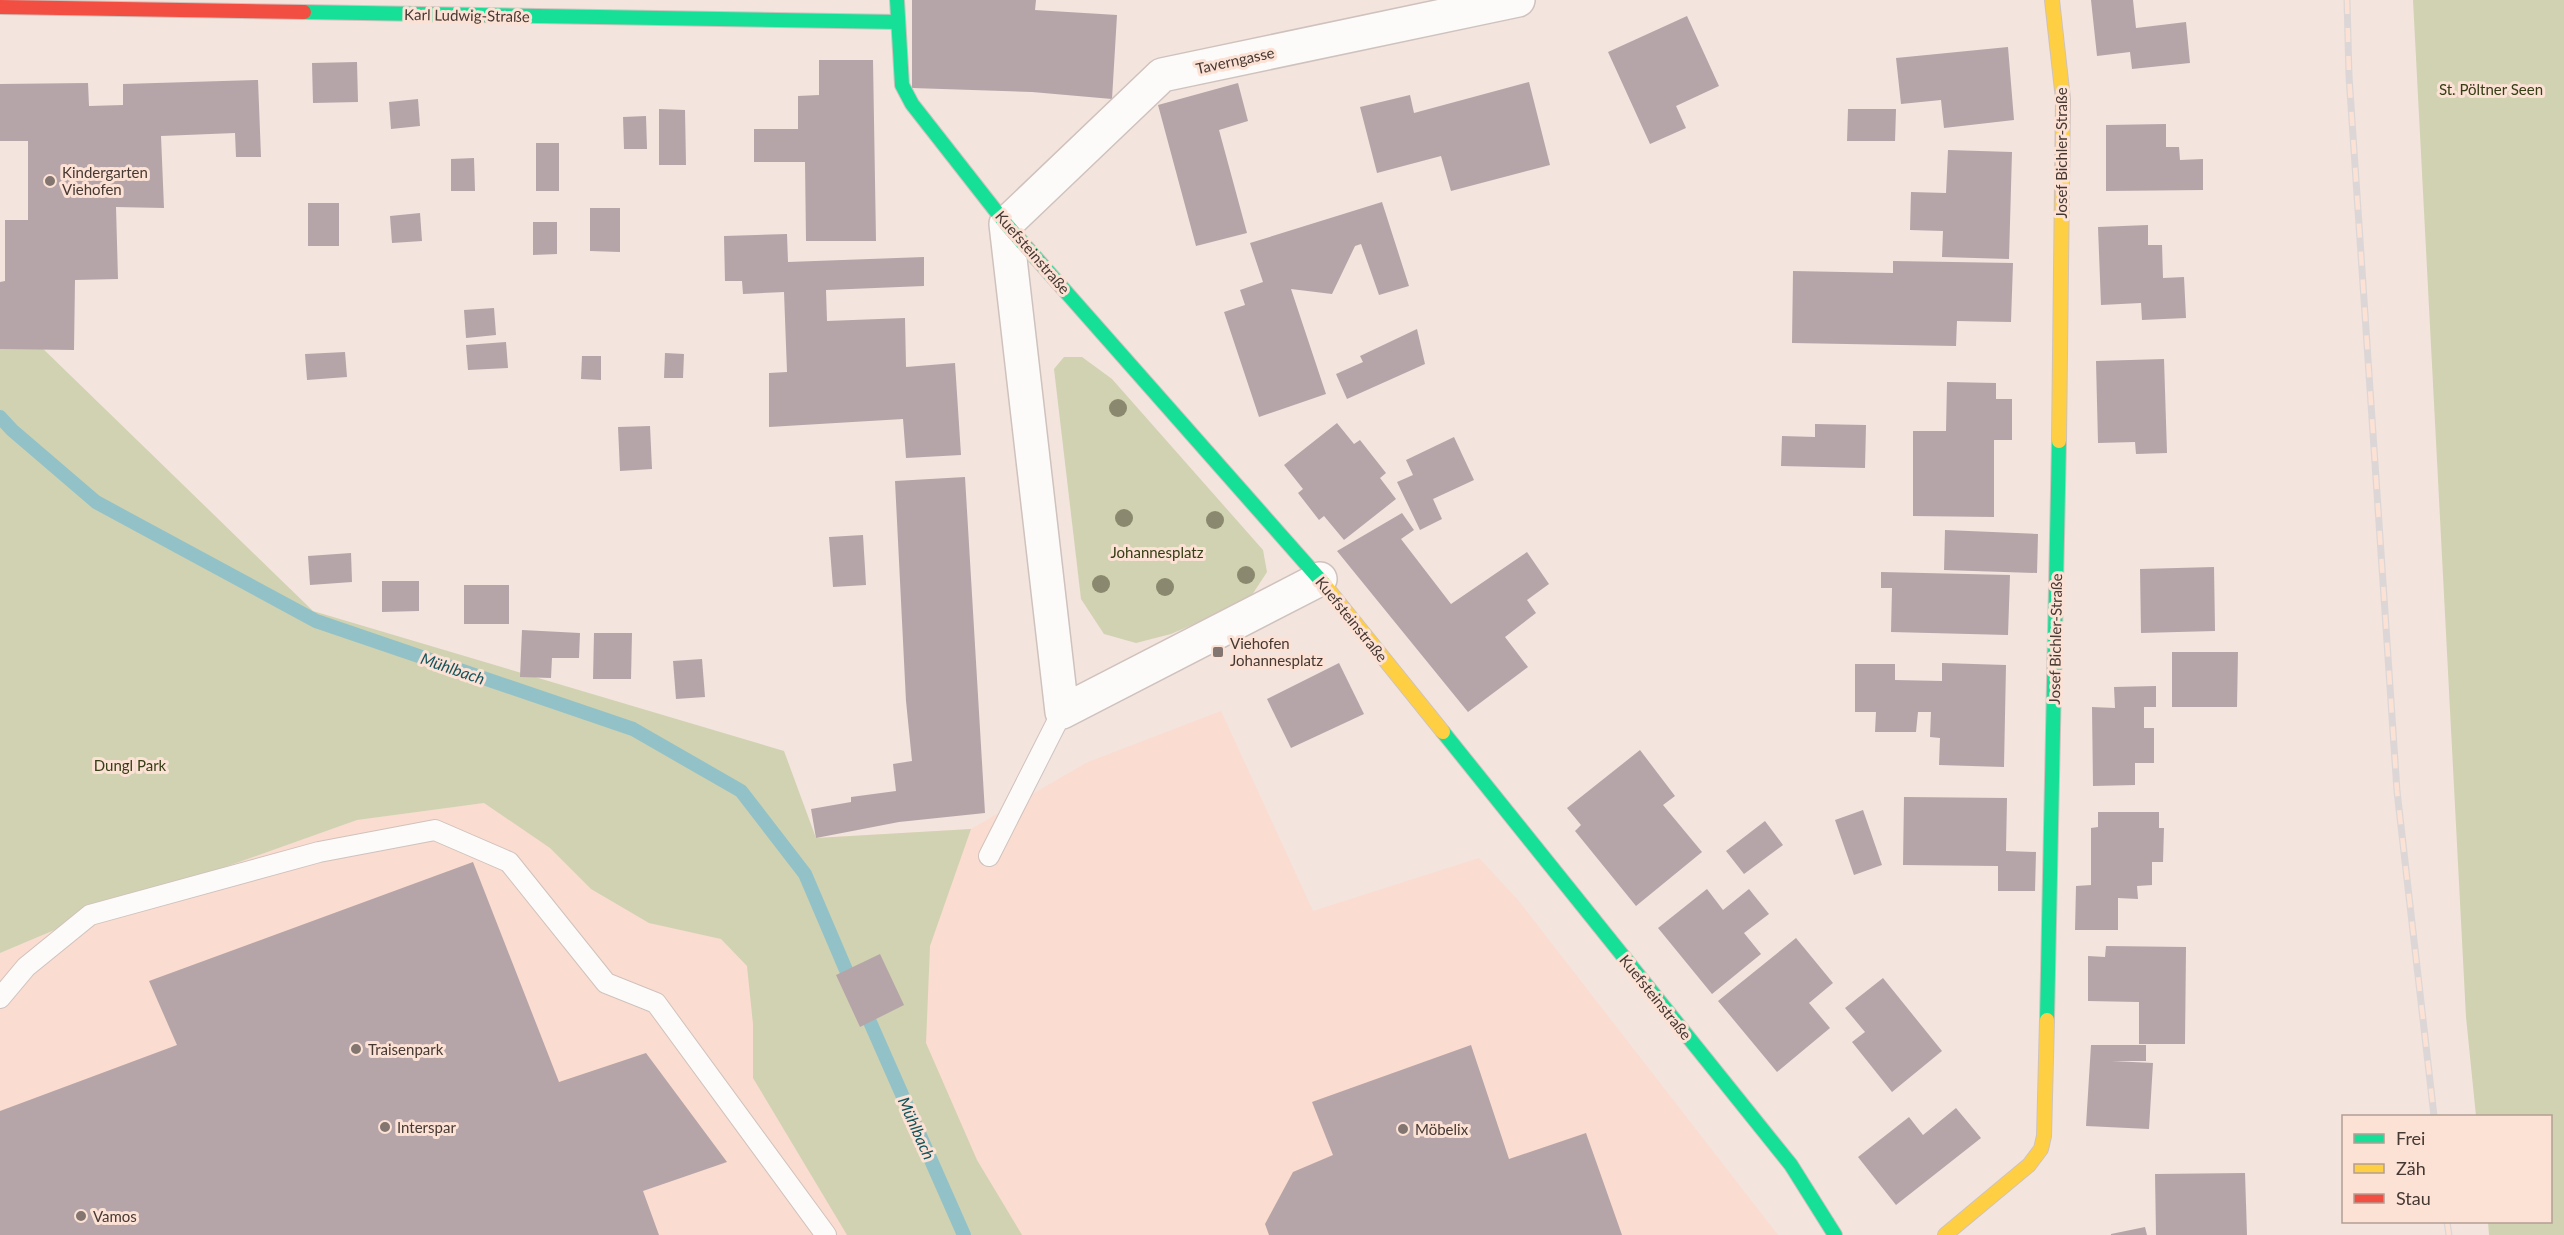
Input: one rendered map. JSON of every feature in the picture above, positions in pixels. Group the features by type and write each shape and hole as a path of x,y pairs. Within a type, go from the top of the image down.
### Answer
{"street":[{"name":"Kuefsteinstraße","path":"897,0 902,85 906,95 1006,224 1320,579 1791,1165 1835,1235"},
{"name":"Taverngasse","path":"1006,224 1162,75 1518,0"},
{"name":"Josef Bichler-Straße","path":"1946,1235 2029,1164 2041,1149 2044,1136 2059,451 2063,99 2052,0"},
{"name":"Karl Ludwig-Straße","path":"0,7 898,22"},
{"path":"1006,224 1062,712 1320,579"}],"lane":[{"path":"989,856 1062,712"},
{"path":"0,998 26,967 90,915 319,852 435,830 509,862 606,983 656,1003 826,1235"}],"shaded area":[{"path":"1221,711 1313,911 1479,858 1518,900 1778,1235 0,1235 0,953 90,915 357,820 484,803 816,838 971,829 1088,762"}],"green space":[{"name":"St. Pöltner Seen","path":"2413,0 2564,0 2564,1235 2489,1235 2488,1223 2552,1223 2552,1115 2476,1115 2466,1017"},
{"name":"Dungl Park","path":"0,307 313,611 784,751 816,838 971,829 930,946 926,1043 977,1160 1022,1235 847,1235 753,1078 753,1024 747,966 721,939 649,923 591,889 550,848 484,803 357,820 90,915 0,953"},
{"name":"Johannesplatz","path":"1064,357 1082,357 1112,379 1263,550 1267,572 1248,601 1171,634 1136,643 1104,634 1081,599 1054,369"}],"building":[{"path":"912,0 1036,0 1035,10 1117,15 1112,99 1032,92 912,88"},
{"path":"2091,0 2133,0 2136,28 2186,22 2190,63 2132,69 2130,52 2097,56"},
{"path":"1687,16 1719,86 1676,106 1686,128 1650,144 1608,52"},
{"path":"2008,47 2014,120 1944,128 1941,100 1901,104 1896,58"},
{"path":"819,60 873,60 876,241 806,241 805,162 754,162 754,129 798,129 798,96 819,95"},
{"path":"357,62 358,102 313,103 312,63"},
{"path":"258,80 261,157 236,157 235,133 161,136 164,208 116,207 118,279 75,280 74,350 0,349 0,282 5,281 5,220 28,220 28,141 0,141 0,84 88,83 89,106 123,105 123,84"},
{"path":"1529,82 1550,165 1451,191 1441,156 1377,173 1360,107 1410,95 1414,113"},
{"path":"1238,83 1248,121 1219,130 1247,233 1196,246 1158,105"},
{"path":"418,99 420,126 391,129 389,102"},
{"path":"659,109 685,110 686,165 659,165"},
{"path":"1848,109 1896,109 1895,141 1847,141"},
{"path":"646,116 647,149 624,149 623,117"},
{"path":"2166,124 2166,147 2179,147 2180,160 2203,159 2203,190 2106,191 2106,125"},
{"path":"536,143 559,143 559,191 536,191"},
{"path":"1948,150 2012,152 2009,259 1942,257 1943,231 1910,230 1911,192 1946,193"},
{"path":"474,158 475,191 451,191 451,159"},
{"path":"1382,202 1409,286 1379,295 1361,244 1355,246 1332,294 1291,289 1326,394 1259,417 1224,312 1245,305 1240,290 1263,282 1250,243"},
{"path":"308,203 339,203 339,246 308,246"},
{"path":"590,208 620,208 620,252 590,251"},
{"path":"420,213 422,241 392,243 390,216"},
{"path":"533,222 557,222 557,254 533,255"},
{"path":"2148,225 2148,245 2162,245 2163,278 2184,277 2186,318 2142,320 2141,303 2101,305 2098,227"},
{"path":"787,234 788,262 924,257 924,286 826,290 827,321 905,318 906,367 955,363 961,455 906,458 903,419 769,427 769,373 787,372 784,292 743,294 742,281 725,281 724,236"},
{"path":"1893,261 2013,263 2011,322 1957,321 1956,346 1792,343 1793,271 1893,273"},
{"path":"494,308 496,335 466,338 464,310"},
{"path":"1417,329 1425,364 1347,399 1336,374 1363,362 1360,356"},
{"path":"506,342 508,368 468,370 466,345"},
{"path":"345,352 347,377 307,380 305,354"},
{"path":"665,353 684,354 683,378 664,378"},
{"path":"582,356 601,356 601,380 581,379"},
{"path":"2164,359 2167,453 2136,454 2135,442 2098,443 2096,361"},
{"path":"1947,382 1996,383 1996,399 2012,399 2012,440 1994,440 1994,517 1913,516 1913,431 1946,431"},
{"path":"1337,423 1354,444 1360,440 1386,473 1380,478 1396,499 1344,540 1324,516 1319,520 1298,493 1303,489 1284,465"},
{"path":"1815,424 1866,425 1865,468 1781,466 1782,436 1815,437"},
{"path":"650,426 652,469 620,471 618,427"},
{"path":"1454,437 1474,480 1433,499 1442,519 1420,530 1397,482 1413,475 1406,460"},
{"path":"965,477 985,813 899,822 816,838 811,809 851,802 851,797 896,791 893,764 912,761 906,701 895,481"},
{"path":"1402,513 1414,530 1401,539 1451,604 1527,552 1549,584 1527,600 1536,613 1505,637 1528,667 1468,712 1337,551"},
{"path":"1945,530 2038,534 2037,573 1944,570"},
{"path":"863,535 866,585 833,587 829,537"},
{"path":"351,553 352,582 310,585 308,556"},
{"path":"2214,567 2215,631 2141,633 2140,569"},
{"path":"1881,572 2010,575 2008,635 1891,632 1892,588 1881,588"},
{"path":"382,581 419,581 419,611 382,612"},
{"path":"464,585 509,585 509,624 464,624"},
{"path":"522,630 580,633 579,658 552,658 551,678 520,677"},
{"path":"594,633 632,633 631,679 593,679"},
{"path":"2172,652 2238,652 2237,707 2172,707"},
{"path":"702,659 705,697 676,699 673,661"},
{"path":"1339,663 1364,714 1291,748 1267,699"},
{"path":"1942,663 2006,665 2004,767 1939,765 1940,738 1930,737 1931,712 1918,712 1916,732 1875,732 1876,712 1855,712 1855,664 1895,664 1895,680 1942,681"},
{"path":"2156,686 2156,707 2144,707 2144,728 2154,728 2154,763 2135,763 2135,785 2093,786 2092,707 2115,708 2114,687"},
{"path":"1640,750 1675,796 1663,805 1702,852 1636,906 1575,831 1581,825 1567,808"},
{"path":"1904,797 2007,798 2006,851 2036,852 2035,891 1998,891 1998,866 1903,865"},
{"path":"1863,810 1882,865 1854,875 1835,820"},
{"path":"2098,812 2159,812 2159,828 2164,828 2163,862 2152,862 2152,885 2137,886 2138,899 2118,898 2118,930 2075,930 2076,886 2091,885 2091,828 2098,827"},
{"path":"1765,821 1783,845 1744,874 1726,851"},
{"name":"Traisenpark","path":"473,862 559,1082 646,1053 727,1162 643,1191 659,1235 0,1235 0,1111 177,1045 149,981"},
{"path":"1707,889 1723,910 1749,889 1769,914 1744,933 1761,954 1712,994 1658,928"},
{"path":"1796,938 1833,983 1809,1003 1830,1028 1777,1072 1718,1001"},
{"path":"2106,946 2186,947 2185,1044 2139,1044 2139,1002 2088,1001 2088,956 2105,957"},
{"path":"880,954 904,1005 860,1027 836,975"},
{"path":"1883,978 1942,1051 1892,1092 1852,1042 1865,1032 1845,1008"},
{"path":"1471,1045 1509,1159 1586,1133 1622,1235 1269,1235 1265,1224 1293,1172 1333,1155 1312,1102"},
{"path":"2091,1045 2146,1045 2146,1061 2112,1061 2153,1063 2149,1129 2086,1126"},
{"path":"1956,1108 1981,1138 1896,1205 1858,1157 1909,1117 1923,1135"},
{"path":"2245,1173 2247,1235 2156,1235 2155,1174"},
{"path":"2145,1227 2147,1235 2111,1235 2111,1234"}],"waterway":[{"name":"Mühlbach","path":"0,417 96,502 316,621 633,729 741,791 805,874 846,970"},
{"name":"Mühlbach","path":"870,1022 964,1235"}],"railway":[{"path":"2347,0 2349,76 2397,791 2434,1115"},
{"path":"2447,1223 2449,1235"}],"traffic: fast":[{"path":"897,0 902,85 912,104 1006,224 1323,583"},
{"path":"304,12 898,22"},
{"path":"2047,1020 2059,441"},
{"path":"1443,732 1791,1165 1835,1235"}],"traffic: slow":[{"path":"2052,0 2063,99 2059,441"},
{"path":"1323,583 1443,732"},
{"path":"1945,1235 2029,1165 2041,1149 2044,1136 2047,1020"}],"traffic: jam":[{"path":"0,7 304,12"}],"place":[{"name":"Kindergarten Viehofen","path":"50,181"},
{"name":"Viehofen Johannesplatz","path":"1218,652"},
{"name":"Traisenpark","path":"356,1049"},
{"name":"Interspar","path":"385,1127"},
{"name":"Möbelix","path":"1403,1129"},
{"name":"Vamos","path":"81,1216"}]}
